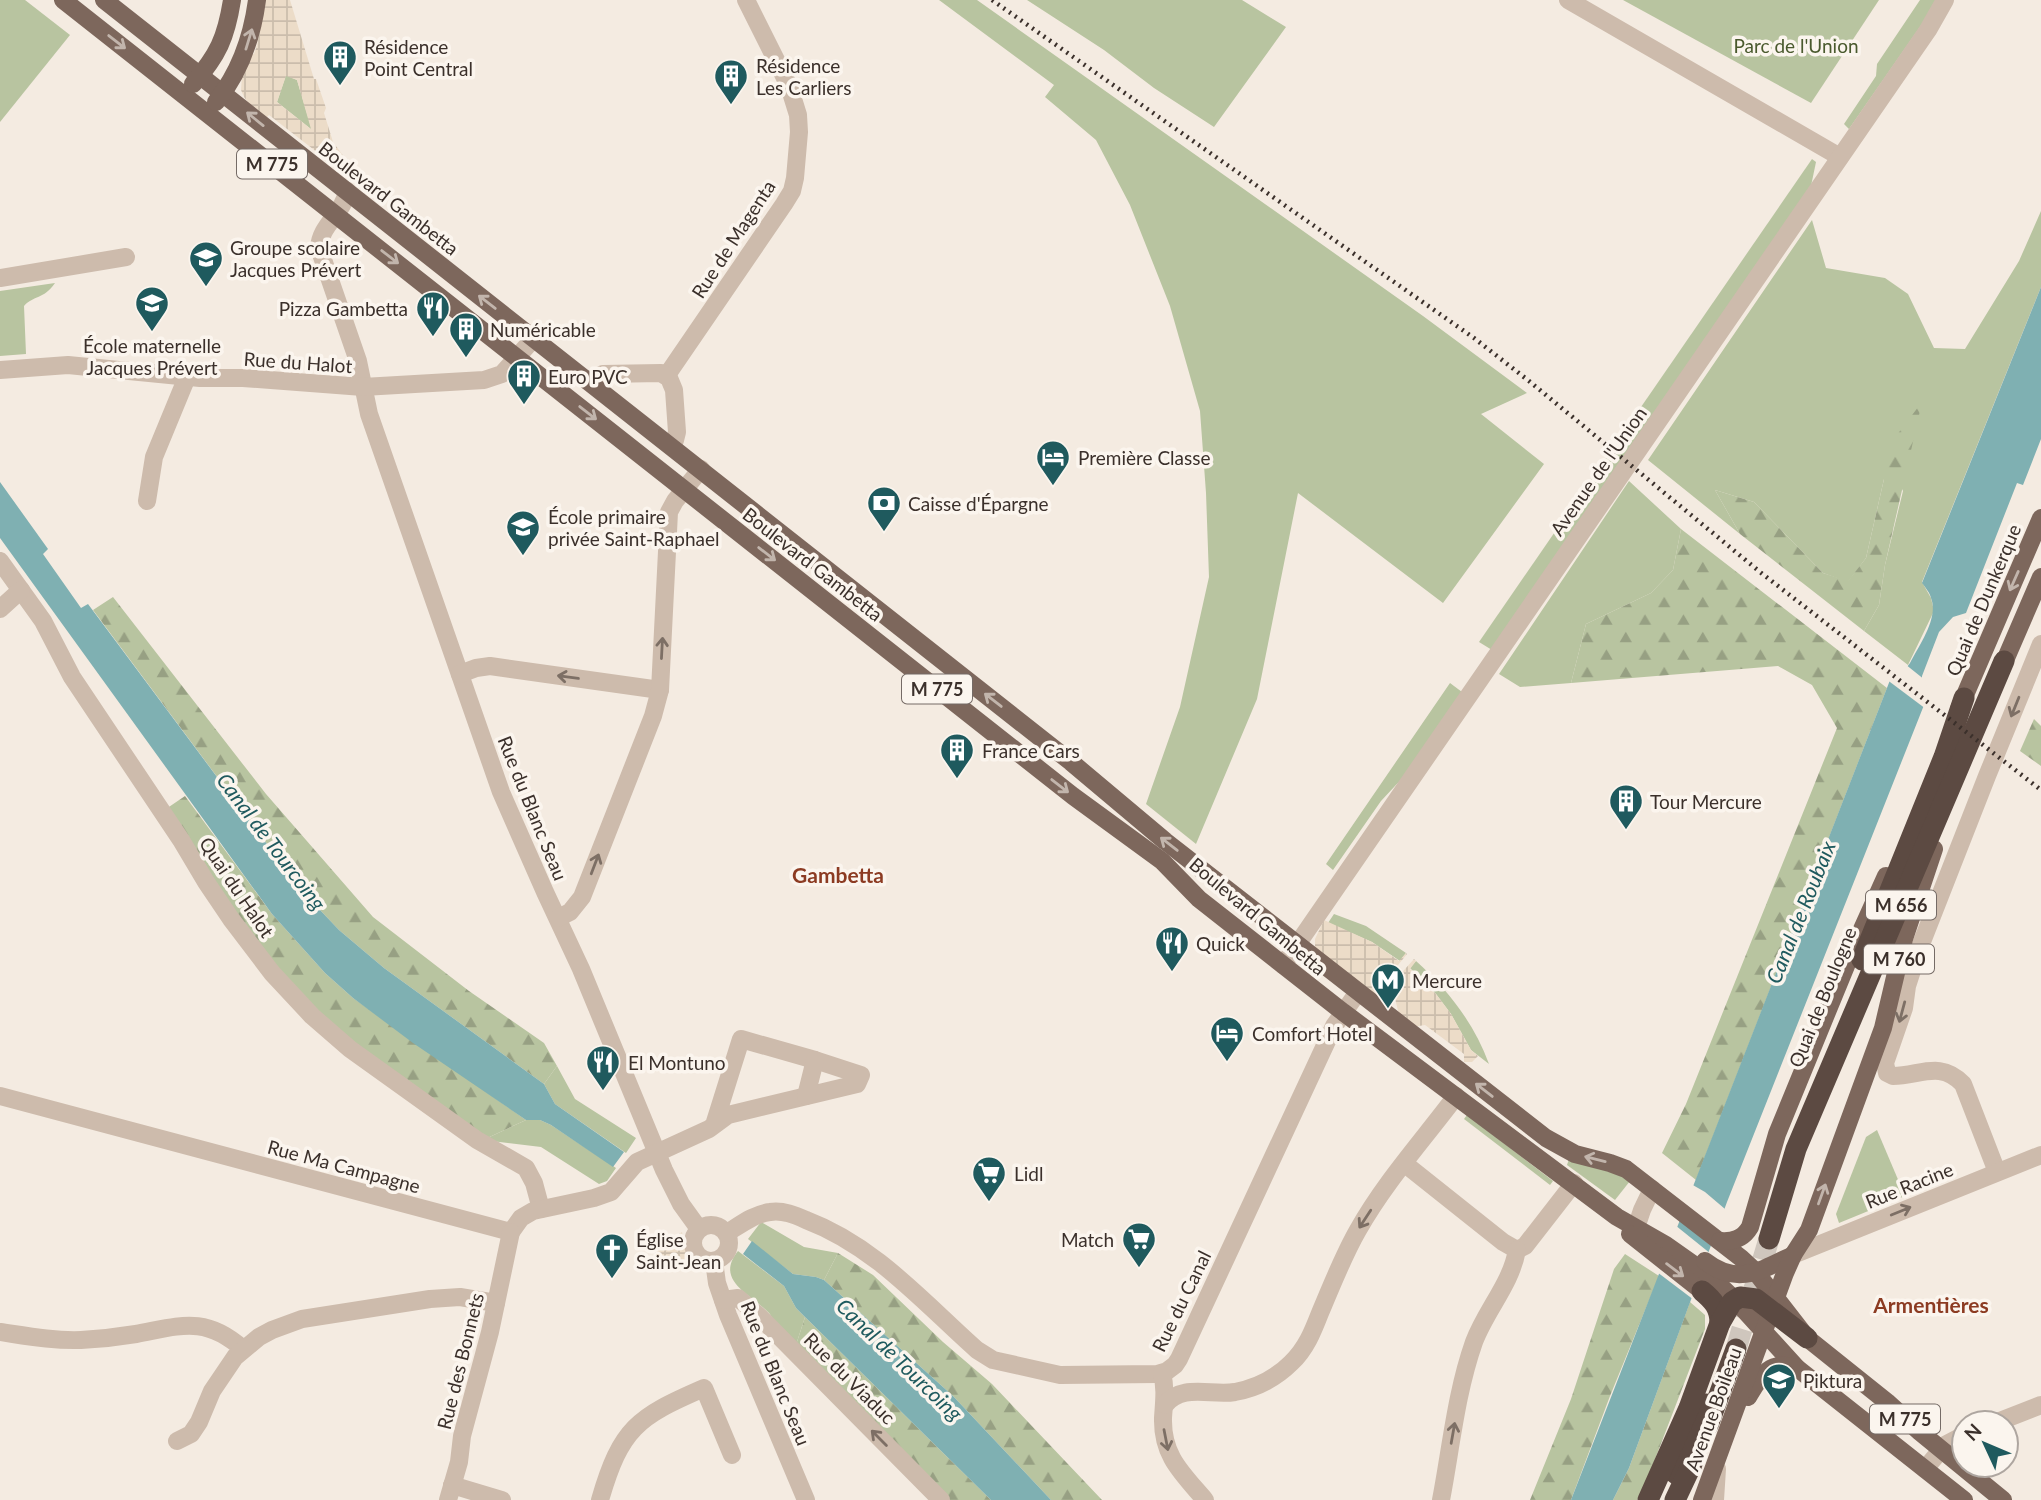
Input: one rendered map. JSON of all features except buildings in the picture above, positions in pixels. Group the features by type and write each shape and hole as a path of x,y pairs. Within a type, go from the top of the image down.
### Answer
{"highway":[{"name":"Quai de Boulogne","path":"1964,698 1944,757 1790,1137 1764,1238 1796,1149 2004,661"},
{"path":"1708,1278 1720,1323"},
{"path":"1648,1500 1689,1408 1720,1323 1735,1300 1745,1297 1774,1304 1807,1338"},
{"path":"1663,1500 1731,1348 1715,1409 1675,1500"}],"main road":[{"name":"Boulevard Gambetta","path":"63,0 1073,796 1157,857 1199,899 1343,1012 1574,1183"},
{"name":"Boulevard Gambetta","path":"104,0 701,469 1159,836 1538,1132 1566,1150 1631,1172 1652,1189"},
{"path":"184,96 220,47 232,0"},
{"path":"206,113 223,93 241,62 257,0"},
{"name":"Quai de Dunkerque","path":"1964,698 2041,518"},
{"name":"M 760","path":"1774,1304 1793,1255 1809,1230 1883,1028 1904,939 1922,882 2004,661 2041,577"},
{"name":"M 760","path":"1720,1241 1736,1240 1750,1227 1771,1152 1791,1101 1862,928 1964,698"},
{"name":"M 775","path":"1574,1183 1652,1242 1708,1278 1735,1300 1797,1368 1964,1500"},
{"name":"M 775","path":"1652,1189 1755,1271 1774,1304"},
{"name":"M 775","path":"1618,1217 1630,1234 1652,1242 1683,1246 1708,1278"},
{"path":"1708,1278 1723,1273 1738,1275 1755,1271 1793,1255"},
{"name":"Avenue Boileau","path":"1702,1500 1774,1304"},
{"name":"M 775","path":"1807,1338 2004,1500"},
{"path":"1723,1445 1761,1375 1772,1368 1782,1366 1797,1368"}],"street":[{"name":"Rue de Magenta","path":"667,375 785,204 795,178 799,132 794,99 746,0"},
{"path":"1567,0 1840,157"},
{"name":"Avenue de l'Union","path":"1283,965 1928,30 1945,0"},
{"name":"Rue du Blanc Seau","path":"347,191 345,202 322,236 319,248 358,361 369,414 501,792 587,982 656,1152 677,1196 699,1229"},
{"path":"0,278 126,257"},
{"name":"Rue du Halot","path":"0,370 68,365 187,377 363,387 490,379 502,374 534,338"},
{"path":"588,381 603,374 667,375 673,386 677,432 671,446"},
{"path":"147,501 154,457 187,377"},
{"path":"558,918 570,912 582,897 644,741 660,690 669,512 674,501 701,469"},
{"name":"Quai du Halot","path":"0,561 43,621 72,677 181,841 205,882 286,989 329,1032 379,1071 477,1140 519,1163 530,1174 541,1209"},
{"path":"0,609 21,590"},
{"path":"1997,1172 1963,1084 1956,1077 1938,1070 1893,1076 1887,1073 1885,1063 1919,952 2041,644"},
{"path":"460,674 490,666 660,690"},
{"name":"Rue du Canal","path":"727,1233 756,1216 771,1211 787,1213 829,1230 875,1258 977,1350 993,1360 1060,1375 1169,1369 1330,1035 1358,992"},
{"path":"512,1232 521,1218 541,1209 611,1192 637,1162 709,1129 728,1115 858,1084 861,1075 741,1039 714,1125"},
{"path":"806,1096 815,1060"},
{"name":"Rue Ma Campagne","path":"0,1096 512,1232"},
{"path":"1165,1405 1170,1399 1184,1392 1233,1392 1254,1387 1283,1370 1297,1357 1311,1334 1357,1231 1456,1096"},
{"name":"Rue Racine","path":"1793,1255 2041,1154"},
{"path":"1405,1164 1503,1242 1517,1250"},
{"path":"1441,1500 1460,1396 1469,1360 1485,1318 1510,1274 1517,1250 1525,1246 1574,1183"},
{"path":"1636,1228 1652,1189"},
{"path":"706,1225 722,1227 727,1233 729,1248 723,1257 714,1261 705,1260 695,1251 693,1241 699,1229 706,1225"},
{"name":"Rue des Bonnets","path":"450,1493 512,1232"},
{"name":"Rue du Blanc Seau","path":"714,1261 723,1300 806,1500"},
{"path":"177,1441 191,1434 199,1422 226,1367 243,1349 272,1330 302,1319 430,1299 460,1297 496,1303"},
{"name":"Rue du Viaduc","path":"723,1300 738,1298 760,1317 941,1500"},
{"path":"0,1332 59,1340 82,1340 191,1325 221,1332 243,1349"},
{"path":"1205,1500 1173,1462 1166,1449 1163,1418 1169,1369 1193,1387 1208,1392"},
{"path":"600,1500 613,1459 632,1430 661,1407 704,1388 732,1455"},
{"path":"2020,1413 2041,1405"},
{"path":"1925,1469 1950,1441"},
{"path":"1714,1500 1723,1445"},
{"path":"450,1493 502,1500"}],"green space":[{"path":"0,0 25,0 70,35 0,122"},
{"path":"939,0 977,0 1423,316 1527,393 1481,414 1544,464 1443,603 1298,493 1257,699 1196,844 1146,804 1180,707 1209,577 1200,411 1170,306 1130,205 1096,140 1045,97 1054,85"},
{"path":"1027,0 1242,0 1286,27 1214,127"},
{"name":"Parc de l'Union","path":"1623,0 1879,0 1811,103"},
{"path":"1920,0 1936,0 1849,129 1844,124 1876,76 1877,64"},
{"path":"286,75 297,80 312,130 277,102"},
{"path":"1812,159 1816,162 1811,186 1492,650 1479,642"},
{"path":"2041,211 2041,287 1922,582 1931,598 1934,611 1908,665 1864,631 1879,605 1885,565 1903,491 1884,452 1884,479 1866,558 1848,582 1823,573 1754,502 1715,490 1740,534 1648,460 1812,220 1826,268 1885,278 1908,294 1934,348 1965,349 2019,261"},
{"path":"55,283 24,306 26,354 0,356 0,291"},
{"path":"1922,402 1885,565 1879,605 1864,631 1740,534 1715,490 1754,502 1823,573 1848,581 1866,558 1884,479 1884,452"},
{"path":"1629,481 1681,529 1673,570 1651,593 1586,624 1571,683 1520,687 1499,674"},
{"path":"1681,529 1887,688 1696,1180 1662,1153 1686,1104 1837,728 1812,685 1778,666 1571,683 1586,624 1651,593 1673,570"},
{"path":"113,597 266,794 373,917 469,991 544,1043 557,1066 544,1084 384,968 339,930 302,891 93,610"},
{"path":"1450,683 1462,692 1408,772 1381,801 1333,870 1326,864"},
{"path":"2034,719 2041,726 2041,766 2020,751"},
{"path":"185,796 272,914 325,973 353,998 526,1120 483,1140 380,1067 285,982 163,811"},
{"path":"1334,914 1366,926 1406,953 1400,961 1372,942 1328,923"},
{"path":"1416,961 1459,1008 1476,1035 1489,1064 1471,1050 1451,1014 1436,994 1410,968"},
{"path":"557,1066 575,1099 636,1138 626,1153 555,1104 544,1084"},
{"path":"1467,1115 1553,1181 1550,1185 1464,1119"},
{"path":"526,1120 540,1120 551,1125 616,1168 607,1181 599,1184 541,1147 483,1140"},
{"path":"1877,1130 1905,1196 1839,1223 1836,1214 1866,1137"},
{"path":"1569,1159 1618,1173 1630,1181 1615,1200 1567,1165"},
{"path":"761,1222 804,1247 838,1253 824,1280 793,1274 748,1239"},
{"path":"738,1251 784,1286 796,1308 805,1317 795,1348 779,1332 769,1313 733,1279 730,1271"},
{"path":"838,1253 873,1275 943,1342 992,1384 1102,1500 1051,1500 953,1396 824,1280"},
{"path":"1625,1254 1659,1276 1571,1500 1530,1500 1571,1399 1614,1269"},
{"path":"1690,1302 1705,1315 1705,1329 1647,1480 1637,1500 1613,1500 1629,1468"},
{"path":"805,1317 991,1500 945,1500 795,1348"}],"shaded area":[{"path":"266,0 290,0 314,79 326,108 324,113 333,142 350,165 344,173 269,115 265,119 244,97 241,90 242,76 257,45","holes":["286,76 297,80 311,129 277,102"]},
{"path":"1324,920 1372,942 1399,961 1407,954 1390,975 1385,987 1388,1006 1315,948 1315,939"},
{"path":"1414,959 1416,961 1410,969 1436,994 1451,1014 1471,1050 1478,1056 1472,1062 1464,1062 1464,1054 1425,1025 1413,1027 1399,1015 1393,990 1397,978"},
{"path":"682,1232 685,1248 692,1262 663,1272 653,1250"}],"water":[{"name":"Canal de Roubaix","path":"2041,287 2041,439 2023,485 2017,483 1966,613 1953,617 1939,632 1922,676 1926,700 1727,1202 1629,1468 1613,1500 1571,1500 1892,675 1910,663 1930,623 1933,606 1930,594 1922,583"},
{"path":"0,482 48,549 43,554 81,608 88,604 302,891 339,930 384,968 544,1084 555,1104 624,1152 613,1167 551,1125 540,1120 526,1120 413,1043 353,998 325,973 272,914 0,538"},
{"name":"Canal de Tourcoing","path":"752,1241 793,1274 824,1280 953,1396 1051,1500 991,1500 796,1308 784,1286 743,1254"}],"pier":[{"path":"1905,664 1925,680 1929,700 1926,709 1886,679 1890,672"},
{"path":"1691,1184 1725,1209 1723,1224 1714,1248 1678,1219"},
{"path":"1675,1225 1711,1254 1694,1300 1657,1272"}],"tunnel":[{"path":"1736,1349 1769,1239"}],"railway":[{"path":"992,0 1474,338 1760,572 2041,790"}],"place":[{"name":"Résidence Point Central","path":"340,87"},
{"name":"Résidence Les Carliers","path":"731,106"},
{"name":"Groupe scolaire Jacques Prévert","path":"206,288"},
{"name":"École maternelle Jacques Prévert","path":"152,333"},
{"name":"Pizza Gambetta","path":"433,338"},
{"name":"Numéricable","path":"466,359"},
{"name":"Euro PVC","path":"524,406"},
{"name":"Première Classe","path":"1053,487"},
{"name":"Caisse d'Épargne","path":"884,533"},
{"name":"École primaire privée Saint-Raphael","path":"523,557"},
{"name":"France Cars","path":"957,780"},
{"name":"Tour Mercure","path":"1626,831"},
{"name":"Quick","path":"1172,973"},
{"name":"Mercure","path":"1388,1010"},
{"name":"Comfort Hotel","path":"1227,1063"},
{"name":"El Montuno","path":"603,1092"},
{"name":"Lidl","path":"989,1203"},
{"name":"Match","path":"1139,1269"},
{"name":"Église Saint-Jean","path":"612,1280"},
{"name":"Piktura","path":"1779,1410"}],"district":[{"name":"Gambetta","path":"838,874"},
{"name":"Armentières","path":"1931,1304"}]}
